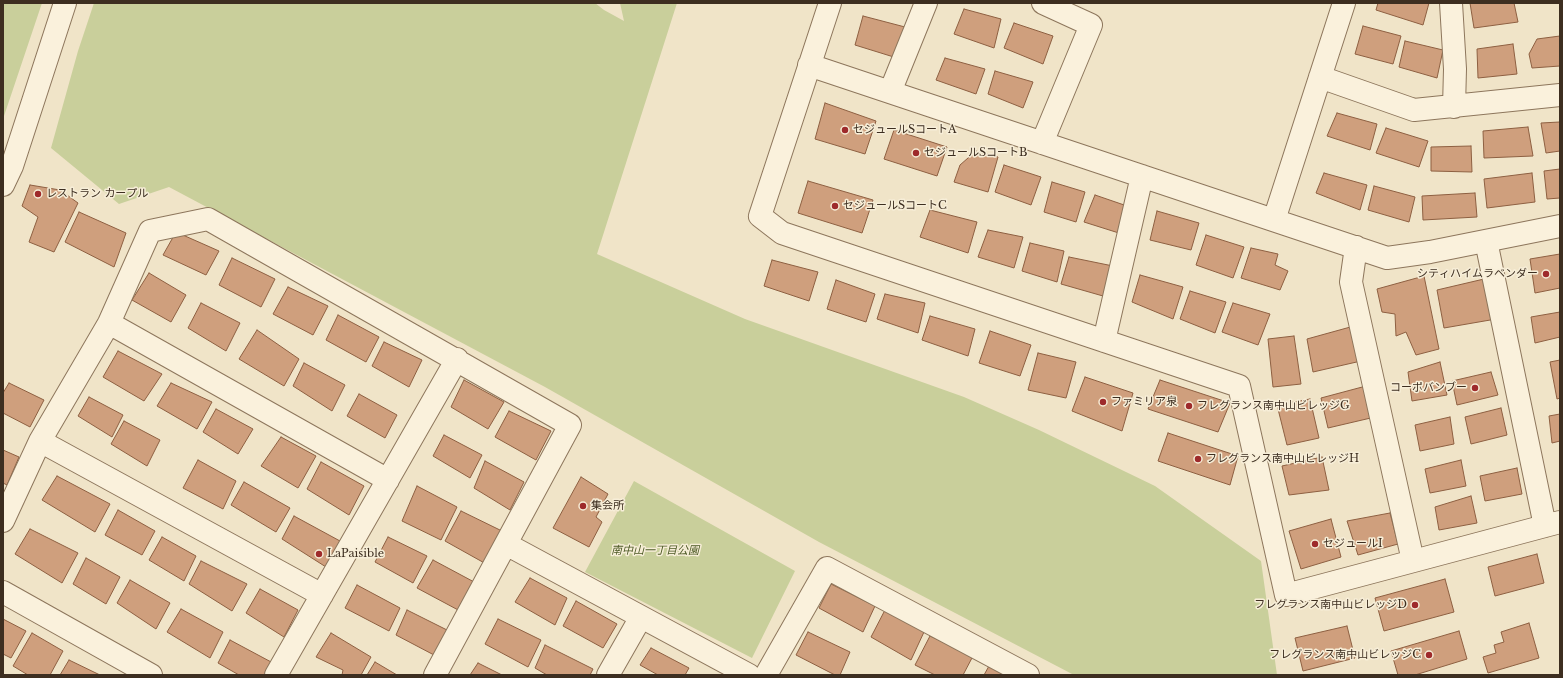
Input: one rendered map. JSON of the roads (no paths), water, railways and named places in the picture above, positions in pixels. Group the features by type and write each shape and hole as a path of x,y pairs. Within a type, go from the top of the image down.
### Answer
{"street":[{"path":"3,185 12,166 65,3"},
{"path":"830,3 760,216 782,233 1239,386 1286,595 1553,524 1486,241"},
{"path":"890,92 926,3"},
{"path":"1042,143 1091,25 1043,3"},
{"path":"1274,220 1344,3"},
{"path":"1451,3 1455,69 1454,106"},
{"path":"809,65 1387,258 1430,252 1560,226"},
{"path":"1320,77 1414,110 1560,95"},
{"path":"1104,341 1142,176"},
{"path":"3,521 40,441 109,322 150,231 208,219 457,359 570,425 435,675"},
{"path":"1356,247 1351,282 1413,561"},
{"path":"109,322 388,480"},
{"path":"276,675 457,359"},
{"path":"40,441 322,595"},
{"path":"506,544 748,675"},
{"path":"766,675 827,568 1028,675"},
{"path":"3,592 151,675"},
{"path":"608,675 641,617"}],"place":[{"name":"セジュールSコートA","path":"845,130"},
{"name":"セジュールSコートB","path":"916,153"},
{"name":"レストラン カープル","path":"38,194"},
{"name":"セジュールSコートC","path":"835,206"},
{"name":"シティハイムラベンダー","path":"1546,274"},
{"name":"コーポバンブー","path":"1475,388"},
{"name":"ファミリア泉","path":"1103,402"},
{"name":"フレグランス南中山ビレッジG","path":"1189,406"},
{"name":"フレグランス南中山ビレッジH","path":"1198,459"},
{"name":"集会所","path":"583,506"},
{"name":"セジュールI","path":"1315,544"},
{"name":"LaPaisible","path":"319,554"},
{"name":"フレグランス南中山ビレッジD","path":"1415,605"},
{"name":"フレグランス南中山ビレッジC","path":"1429,655"}],"park label":[{"name":"南中山一丁目公園","path":"655,551"}]}
